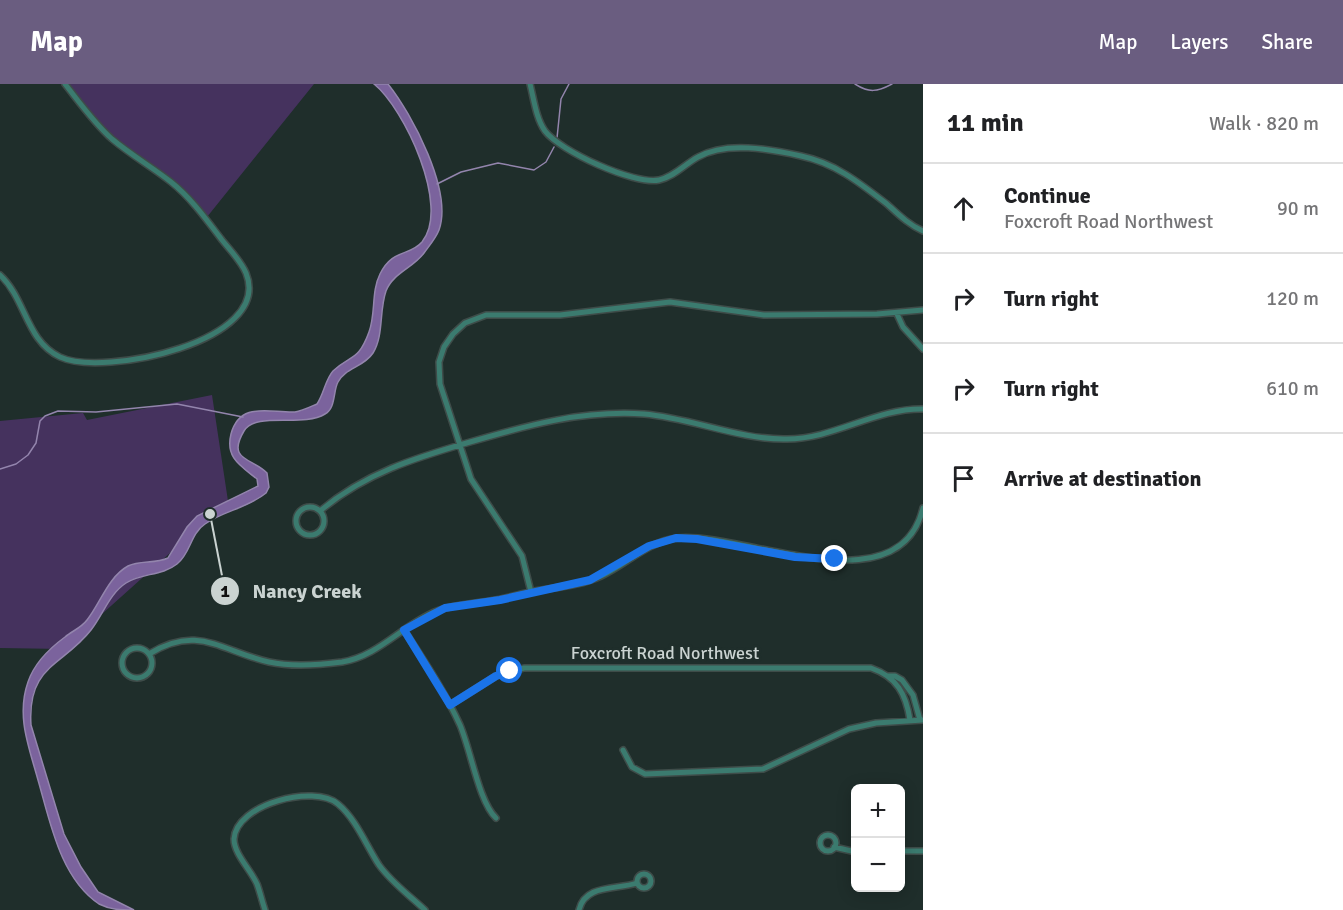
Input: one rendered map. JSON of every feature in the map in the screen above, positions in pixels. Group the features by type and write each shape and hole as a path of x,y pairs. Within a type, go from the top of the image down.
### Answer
{"street":[{"path":"0,275 19,298 39,341 52,353 76,362 128,358 181,348 233,322 242,312 248,300 249,283 244,268 193,203 171,182 102,130 65,84"},
{"path":"530,84 540,122 556,143 636,178 650,181 667,178 700,156 719,149 801,156 826,164 850,176 923,231"},
{"path":"531,592 522,556 476,488 459,446 440,384 439,362 444,347 465,323 479,317 560,315 670,302 764,315 897,314 923,310"},
{"path":"897,314 903,327 923,349"},
{"path":"320,511 349,488 377,472 539,422 593,414 660,416 758,437 787,439 825,435 891,413 923,409"},
{"path":"311,507 320,511 323,524 319,531 311,535 299,530 296,522 298,512 311,507"},
{"path":"149,654 173,642 198,639 217,642 276,663 339,662 366,655 404,630 445,608 500,600 590,580 649,546 676,538 697,539 803,558 835,559 879,555 907,540 919,521 923,508"},
{"path":"404,630 450,705 470,750 486,806 496,818"},
{"path":"136,648 149,654 151,668 145,676 135,678 126,674 122,665 127,652 136,648"},
{"name":"Foxcroft Road Northwest","path":"450,705 496,676 524,668 872,668 888,676 895,676 908,687 922,720"},
{"path":"888,676 905,695 910,720"},
{"path":"623,750 632,767 645,774 750,772 777,765 849,729 876,723 922,720"},
{"path":"265,910 256,884 236,848 237,830 242,820 254,810 277,802 313,796 331,799 342,808 388,876 425,910"},
{"path":"834,847 851,851"},
{"path":"905,851 923,851"},
{"path":"579,910 581,902 590,893 637,883"}],"shaded area":[{"path":"63,84 314,84 207,217 177,184 123,149"},
{"path":"374,84 388,84 418,133 435,175 442,214 439,230 432,242 419,258 393,280 386,291 379,339 373,353 341,377 336,386 331,408 325,414 305,420 269,421 250,425 244,431 238,448 243,458 267,473 269,487 266,493 205,524 196,533 182,560 171,568 132,580 120,588 91,630 49,668 35,690 31,705 31,725 64,834 81,867 98,892 134,910 108,907 99,904 86,893 75,879 58,848 25,731 23,707 28,682 34,669 48,651 87,620 121,571 133,564 168,558 187,527 197,516 258,486 257,479 236,461 230,449 231,434 241,417 257,411 295,412 317,404 333,371 358,353 365,342 371,325 375,288 380,274 390,260 412,250 422,242 429,226 431,206 420,159 410,135 386,96"},
{"path":"212,395 228,501 63,649 0,648 0,421 83,413 87,420"}],"waterway":[{"path":"557,138 561,99 569,84"},
{"path":"855,84 873,90 892,84"},
{"path":"437,184 461,172 498,163 534,170 546,162 554,147"},
{"path":"0,469 16,464 28,455 36,443 40,421 45,416 58,411 96,412 177,404 243,417"}],"place":[{"name":"Nancy Creek","path":"210,514"}],"route":[{"path":"510,671 496,676 450,705 404,630 435,611 445,608 500,600 590,580 611,571 649,546 676,538 697,539 795,557 835,559"}]}
